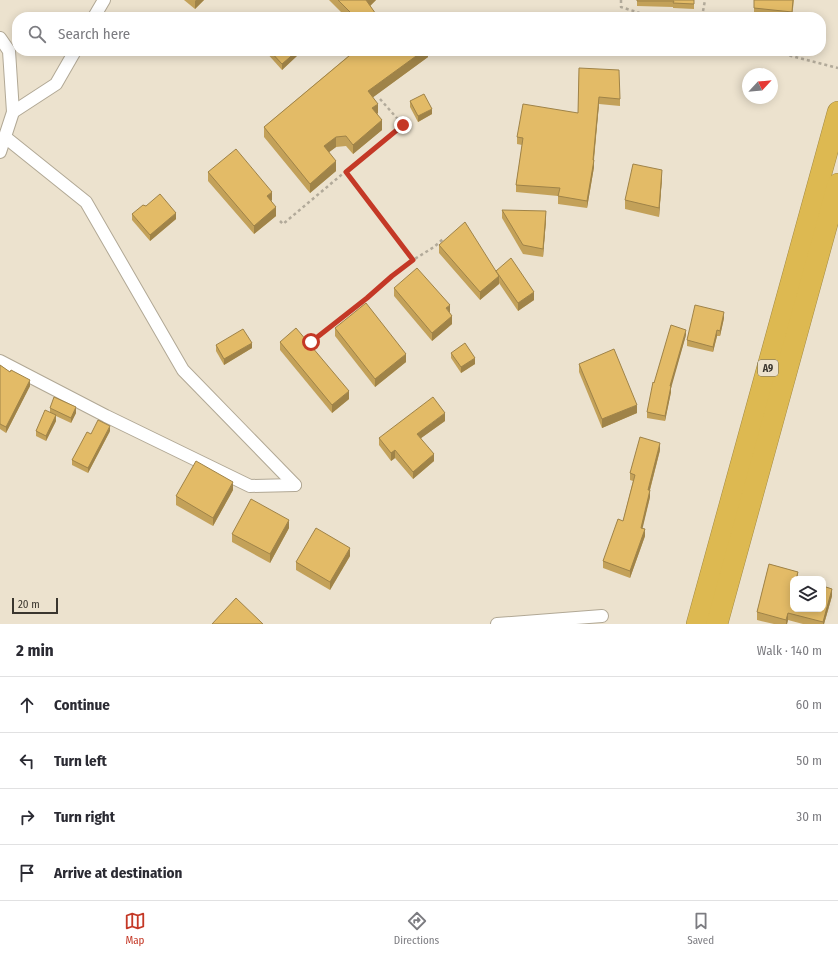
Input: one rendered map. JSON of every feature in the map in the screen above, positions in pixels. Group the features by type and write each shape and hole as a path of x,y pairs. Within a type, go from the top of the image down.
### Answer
{"highway":[{"name":"A9","path":"698,624 838,112"},
{"name":"A9","path":"717,624 838,184"}],"street":[{"path":"97,12 104,0"},
{"path":"0,38 9,51 13,112 0,152"},
{"path":"13,112 56,84 72,56"},
{"path":"0,361 106,416 250,486 295,485 183,370 86,202 5,137"},
{"path":"497,624 602,616"}],"path":[{"path":"621,0 622,7 637,12"},
{"path":"703,12 705,0"},
{"path":"791,56 838,68"},
{"path":"280,220 283,224 403,125 380,99"},
{"path":"346,172 413,260"},
{"path":"311,342 367,298 392,276 443,239"}],"building":[{"path":"338,0 366,0 374,12 350,12"},
{"path":"637,0 694,0 694,4 673,3 674,1"},
{"path":"754,0 793,0 792,12 754,8"},
{"path":"275,56 291,56 282,64"},
{"path":"349,56 416,56 368,91 378,104 372,108 382,120 353,145 346,136 336,137 324,146 336,161 310,184 264,127"},
{"path":"579,68 619,70 620,99 599,97 594,160 587,201 558,196 560,188 516,185 523,138 517,137 523,104 578,113"},
{"path":"424,94 432,109 418,116 410,101"},
{"path":"236,149 272,192 267,196 276,207 254,226 208,172"},
{"path":"633,164 662,170 659,208 625,200"},
{"path":"160,194 176,213 150,235 132,214 143,205 146,206"},
{"path":"502,210 546,211 543,249 523,245"},
{"path":"465,222 499,276 480,292 439,245"},
{"path":"511,258 534,292 518,303 496,271"},
{"path":"417,268 450,305 446,308 452,316 432,333 394,288"},
{"path":"366,303 406,354 375,379 335,328"},
{"path":"695,305 724,312 720,331 717,330 713,347 687,340"},
{"path":"671,325 686,330 670,386 665,416 647,412 653,382 654,383"},
{"path":"296,328 349,391 332,405 280,342"},
{"path":"243,329 252,343 224,359 216,345"},
{"path":"465,343 475,358 461,367 451,353"},
{"path":"614,349 637,405 602,419 579,364"},
{"path":"0,365 10,372 11,370 30,380 6,427 0,424"},
{"path":"54,397 76,407 71,418 50,408"},
{"path":"433,397 445,413 417,434 434,454 413,472 395,450 391,453 379,438"},
{"path":"45,410 56,415 46,436 36,431"},
{"path":"98,420 110,426 88,468 72,460 87,432 91,434"},
{"path":"640,437 660,443 648,490 650,490 641,528 645,529 630,571 603,561 618,519 623,521 635,475 630,473"},
{"path":"196,461 233,482 213,518 176,496"},
{"path":"251,499 289,520 270,554 232,534"},
{"path":"316,528 350,548 330,582 296,562"},
{"path":"769,564 798,572 797,576 790,576 790,612 826,612 823,622 788,613 786,620 757,612"},
{"path":"826,587 832,589 826,611"},
{"path":"236,598 263,624 212,624"}],"route":[{"path":"311,342 413,260 346,172 403,125"}]}
